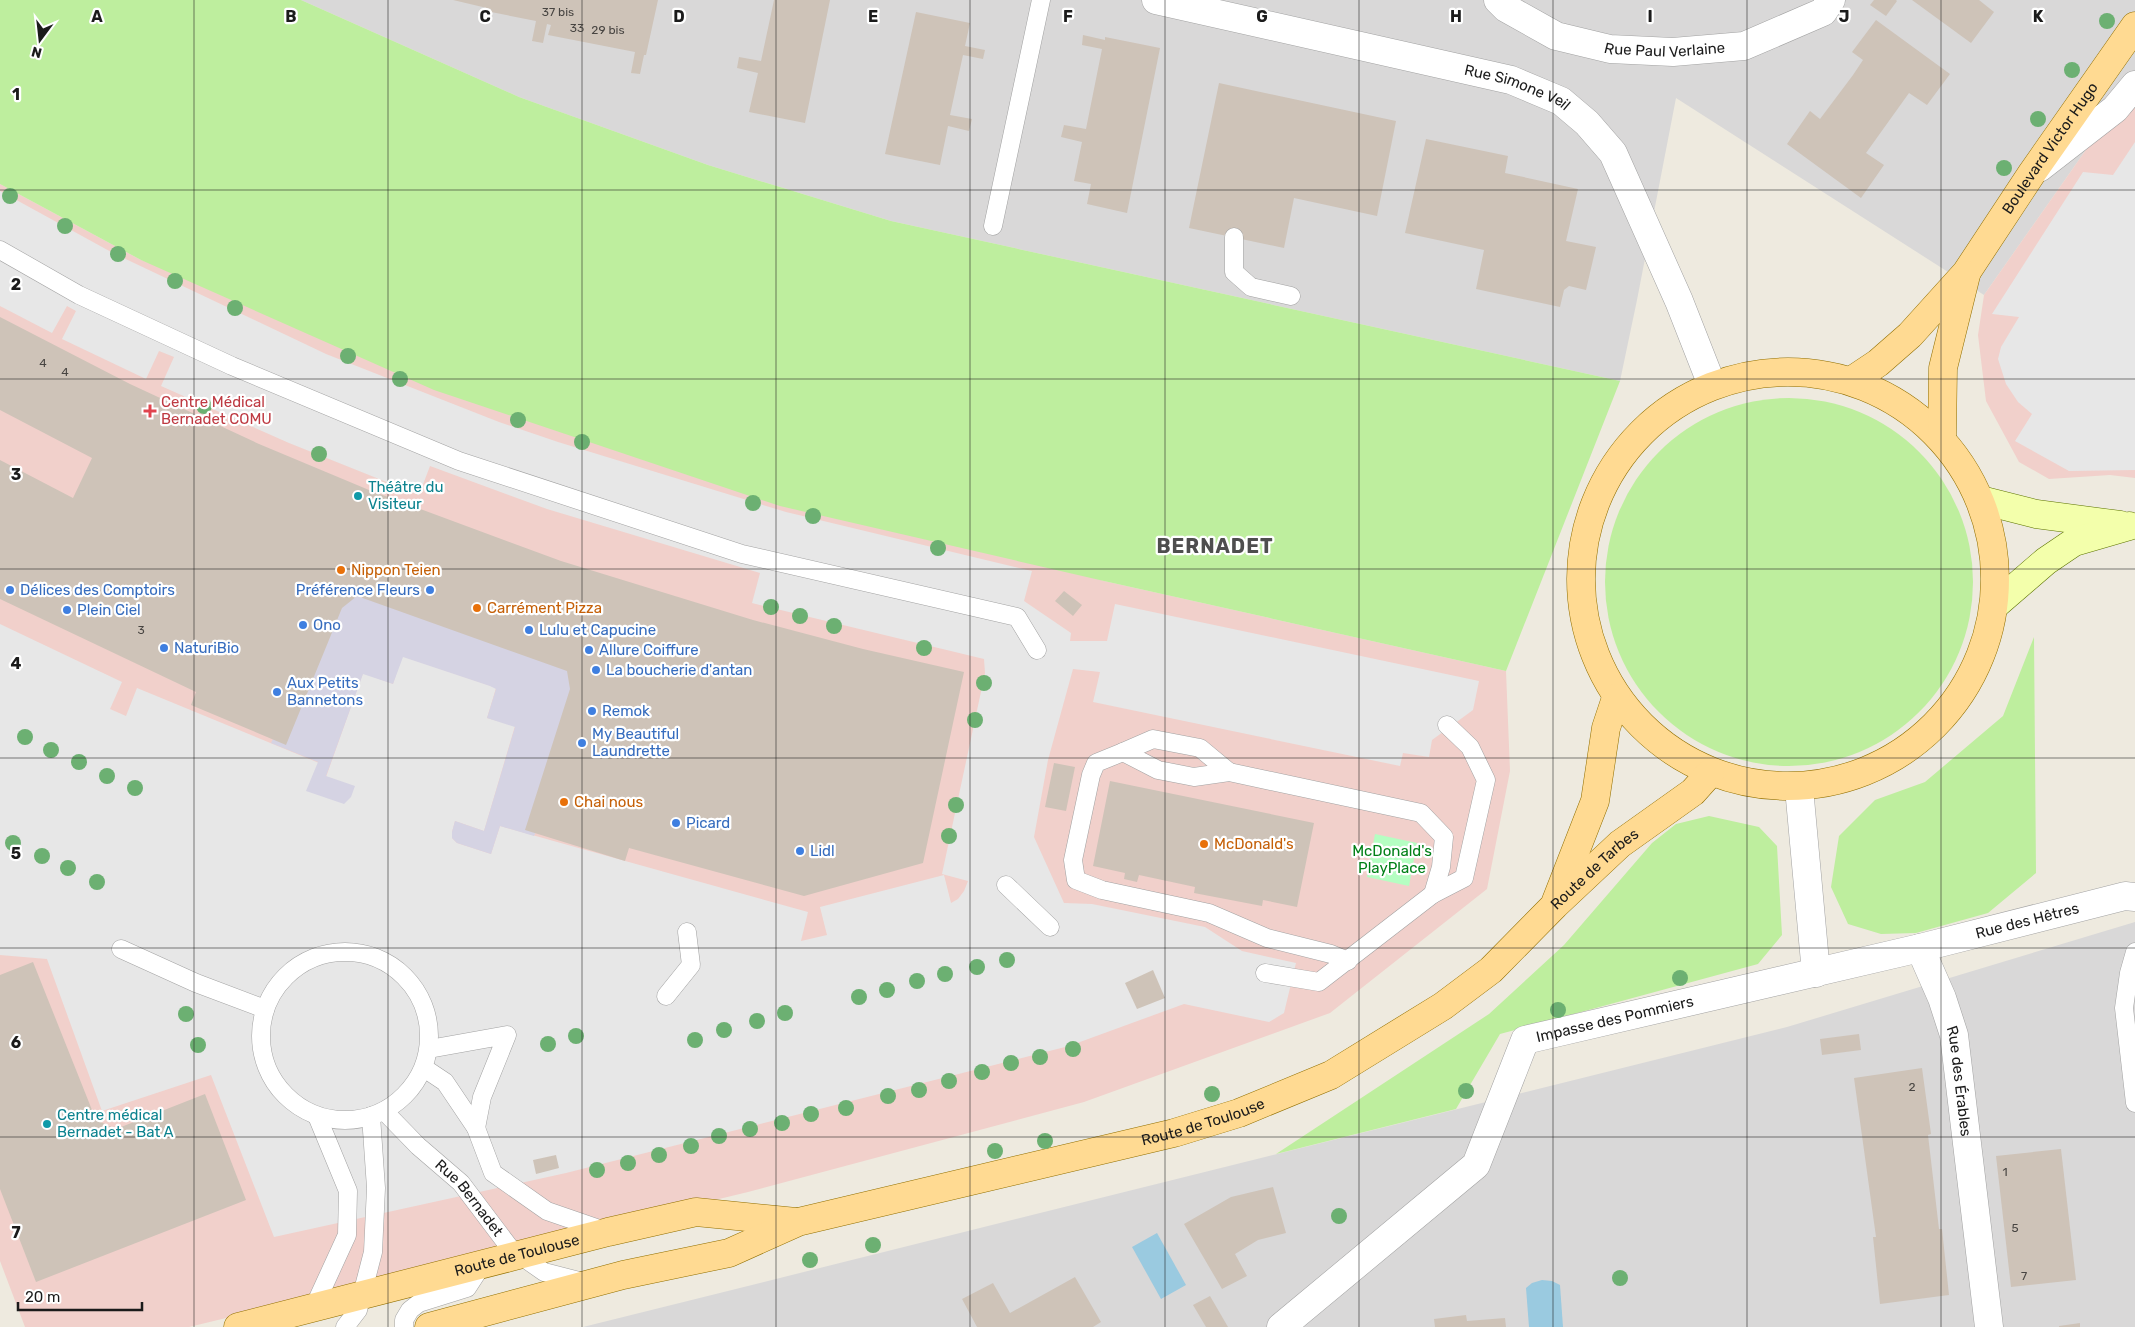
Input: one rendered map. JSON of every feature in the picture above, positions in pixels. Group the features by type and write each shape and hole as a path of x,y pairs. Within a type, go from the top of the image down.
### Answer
{"main road":[{"name":"Boulevard Victor Hugo","path":"1851,381 1878,364 1910,335 1966,273 2032,173 2135,26"},
{"name":"Boulevard Victor Hugo","path":"1942,439 1943,368 1966,273"},
{"path":"1781,371 1851,381 1900,404 1942,439 1964,468 1981,500 1995,552 1995,605 1974,674 1930,732 1870,771 1799,788 1754,785 1710,773 1658,743 1616,698 1589,642 1579,580 1588,519 1615,462 1657,416 1712,385 1781,371"},
{"name":"Route de Tarbes","path":"1555,905 1595,800 1606,728 1616,698"},
{"name":"Route de Tarbes","path":"1555,905 1620,844 1693,792 1710,773"},
{"name":"Route de Toulouse","path":"429,1327 590,1284 729,1253 798,1222 1174,1133 1239,1114 1331,1075 1443,1006 1491,970 1555,905"},
{"name":"Route de Toulouse","path":"238,1327 363,1294 521,1256 608,1232 696,1212 798,1222"}],"street":[{"name":"Rue Simone Veil","path":"1156,0 1511,80 1561,101 1587,124 1613,153 1680,301 1712,385"},
{"name":"Rue Paul Verlaine","path":"1498,0 1506,8 1556,36 1610,49 1673,52 1744,46 1822,12 1831,0"},
{"path":"2032,173 2115,109 2135,85"},
{"path":"1981,500 2036,514 2132,526"},
{"path":"1995,605 2040,566 2074,542 2132,526"},
{"path":"1799,788 1816,972 1920,948"},
{"name":"Rue des Hêtres","path":"1920,948 2113,899 2135,897"},
{"name":"Rue des Érables","path":"1920,948 1942,998 1954,1035 1989,1327"},
{"name":"Impasse des Pommiers","path":"1280,1327 1476,1165 1525,1040 1816,972"}],"lane":[{"path":"993,226 1041,0"},
{"path":"1234,237 1234,272 1251,287 1291,296"},
{"path":"0,250 79,296 232,366 459,461 742,554 1017,617 1037,650"},
{"path":"1265,973 1319,982 1433,894 1464,878 1486,780 1470,747 1448,725"},
{"path":"1229,772 1200,748 1153,739 1096,763 1091,775 1073,860 1076,880 1102,890 1209,913 1267,938 1331,954 1348,961"},
{"path":"1123,752 1158,770 1194,777 1229,772 1421,813 1444,837 1440,867 1433,894"},
{"path":"1006,885 1050,926"},
{"path":"666,996 691,965 688,932"},
{"path":"121,949 196,983 265,1009"},
{"path":"351,952 378,958 402,973 419,995 429,1021 429,1049 424,1068 415,1085 401,1100 378,1114 363,1119 340,1120 317,1116 294,1103 276,1084 264,1061 261,1035 265,1009 278,985 298,966 324,955 351,952"},
{"path":"2135,952 2129,973 2124,1008 2135,1103"},
{"path":"429,1049 508,1036 482,1097 476,1128"},
{"path":"424,1068 445,1082 476,1128 493,1173 547,1212 608,1232"},
{"path":"345,1327 358,1310 373,1252 378,1114"},
{"name":"Rue Bernadet","path":"378,1114 461,1183 510,1248 544,1272 590,1284"},
{"path":"314,1307 347,1235 348,1191 317,1116"},
{"path":"404,1327 404,1320 410,1310 419,1303 467,1288 482,1265"}],"shaded area":[{"path":"301,0 2135,0 2135,80 1984,295 1676,98 1620,381 891,221 708,165 519,97"},
{"path":"2135,80 2135,478 2110,475 2049,479 2019,462 1986,401 1978,335 1984,295"},
{"path":"2135,142 2135,470 2069,471 2015,441 2032,414 2018,402 2006,384 1998,359 2001,347 2019,317 1992,314 2083,172 2113,175"},
{"path":"0,184 141,260 1104,581 1506,671 1510,771 1487,889 1330,1013 1084,1102 748,1192 189,1327 25,1327 0,1261"},
{"path":"0,191 113,253 326,354 499,422 786,512 1032,571 1024,601 1071,633 1070,641 1107,641 1115,604 1479,681 1473,710 1432,740 1429,757 1403,753 1400,766 1093,702 1100,672 1073,669 1048,760 1034,837 1064,903 1092,904 1205,927 1242,951 1296,963 1284,1013 1269,1022 1184,1004 1069,1046 566,1173 274,1237 211,1075 102,1111 47,959 0,955 0,624 122,682 110,709 126,716 137,688 319,763 326,777 363,673 393,684 402,656 491,686 496,688 487,718 515,726 484,831 455,821 452,838 457,843 491,854 500,826 808,912 801,941 827,935 820,907 944,875 951,903 958,899 964,891 968,881 942,874 985,673 984,659 752,603 760,573 547,509 430,466 419,495 289,443 161,386 174,357 159,351 146,379 62,339 76,311 67,306 52,333 0,306"},
{"path":"354,581 578,661 541,821 534,836 500,826 491,854 457,843 452,838 455,821 484,831 515,727 487,718 496,689 490,686 403,657 393,684 363,674 326,776 355,786 351,797 344,804 306,791 318,762 271,743"},
{"path":"2135,922 2135,1327 583,1327 1787,1027"}],"green space":[{"path":"0,0 301,0 519,97 708,165 891,221 1620,381 1506,671 780,506 434,390 141,260 0,184"},
{"path":"1789,398 1825,402 1859,412 1891,429 1919,452 1942,480 1959,512 1969,546 1973,582 1969,618 1959,652 1942,684 1919,712 1891,735 1859,752 1825,762 1789,766 1753,762 1719,752 1687,735 1659,712 1636,684 1619,652 1609,618 1605,582 1609,546 1619,512 1636,480 1659,452 1687,429 1719,412 1753,402"},
{"path":"2034,637 2036,873 1988,913 1916,933 1881,934 1848,924 1831,887 1839,836 1875,800 1925,782 2003,716"},
{"path":"1709,816 1759,827 1777,846 1782,935 1758,964 1500,1034 1456,1109 1276,1154 1489,1014 1564,945 1652,843 1676,824"},
{"name":"McDonald's PlayPlace","path":"1375,834 1417,843 1409,886 1367,877"}],"water":[{"path":"1157,1233 1186,1285 1161,1299 1132,1247"},
{"path":"1542,1280 1552,1281 1560,1285 1563,1327 1529,1327 1526,1288 1532,1283"}],"building":[{"path":"453,0 658,0 640,74 631,73 635,52 548,35 551,25 547,24 543,43 532,41 536,21 491,12 491,9"},
{"path":"774,0 830,0 805,123 749,112 758,73 737,68 739,57 761,61"},
{"path":"1874,0 1897,1 1886,16 1870,5"},
{"path":"1912,0 1979,0 1994,12 1971,43"},
{"path":"916,12 970,23 965,46 985,50 983,59 963,55 950,115 972,119 969,131 948,126 940,165 885,154"},
{"path":"1876,20 1950,74 1927,105 1909,93 1866,153 1884,165 1861,198 1787,144 1810,111 1820,119 1853,75 1863,60 1852,52"},
{"path":"1083,35 1105,40 1105,37 1160,48 1127,213 1087,204 1091,184 1074,181 1082,142 1061,137 1064,125 1086,129 1102,49 1082,45"},
{"path":"1219,83 1396,121 1377,216 1294,198 1284,248 1189,228"},
{"path":"1426,139 1508,156 1505,173 1578,189 1566,241 1596,247 1586,290 1569,286 1564,290 1560,307 1476,289 1484,250 1405,233"},
{"path":"0,317 130,384 259,444 369,490 561,561 753,620 863,649 964,672 923,863 804,896 629,848 625,861 525,830 570,689 567,671 357,596 342,608 286,745 191,705 196,692 0,599 0,460 73,498 92,458 0,410"},
{"path":"1064,591 1082,605 1073,616 1055,601"},
{"path":"1054,763 1075,767 1066,811 1045,807"},
{"name":"McDonald's","path":"1110,781 1314,823 1297,907 1263,900 1262,906 1194,893 1195,887 1139,875 1137,882 1124,879 1125,873 1093,866"},
{"name":"Centre médical Bernadet - Bat A","path":"33,962 96,1120 116,1129 205,1094 246,1200 36,1282 0,1189 0,975"},
{"path":"1153,970 1165,998 1137,1009 1125,983"},
{"path":"1859,1034 1861,1050 1822,1055 1820,1039"},
{"path":"1922,1068 1931,1134 1928,1135 1939,1229 1942,1229 1949,1295 1880,1304 1873,1237 1876,1237 1854,1078"},
{"path":"2061,1149 2076,1280 2011,1287 1996,1156"},
{"path":"556,1155 559,1168 536,1174 533,1160"},
{"path":"1273,1187 1286,1233 1258,1240 1235,1254 1247,1276 1222,1289 1184,1224 1231,1197"},
{"path":"1075,1277 1101,1322 1093,1327 977,1327 962,1299 993,1283 1010,1313"},
{"path":"1210,1296 1228,1327 1206,1327 1193,1305"},
{"path":"1466,1315 1467,1321 1505,1318 1506,1327 1435,1327 1434,1319"},
{"path":"2080,1323 2080,1327 2059,1327 2059,1326"}],"place":[{"name":"Centre Médical Bernadet COMU","path":"150,411"},
{"name":"Théâtre du Visiteur","path":"358,496"},
{"name":"Nippon Teien","path":"341,570"},
{"name":"Délices des Comptoirs","path":"10,590"},
{"name":"Préférence Fleurs","path":"430,590"},
{"name":"Carrément Pizza","path":"477,608"},
{"name":"Plein Ciel","path":"67,610"},
{"name":"Ono","path":"303,625"},
{"name":"Lulu et Capucine","path":"529,630"},
{"name":"NaturiBio","path":"164,648"},
{"name":"Allure Coiffure","path":"589,650"},
{"name":"La boucherie d'antan","path":"596,670"},
{"name":"Aux Petits Bannetons","path":"277,692"},
{"name":"Remok","path":"592,711"},
{"name":"My Beautiful Laundrette","path":"582,743"},
{"name":"Chai nous","path":"564,802"},
{"name":"Picard","path":"676,823"},
{"name":"McDonald's","path":"1204,844"},
{"name":"Lidl","path":"800,851"},
{"name":"Centre médical Bernadet - Bat A","path":"47,1124"}],"district":[{"name":"BERNADET","path":"1215,546"}]}
